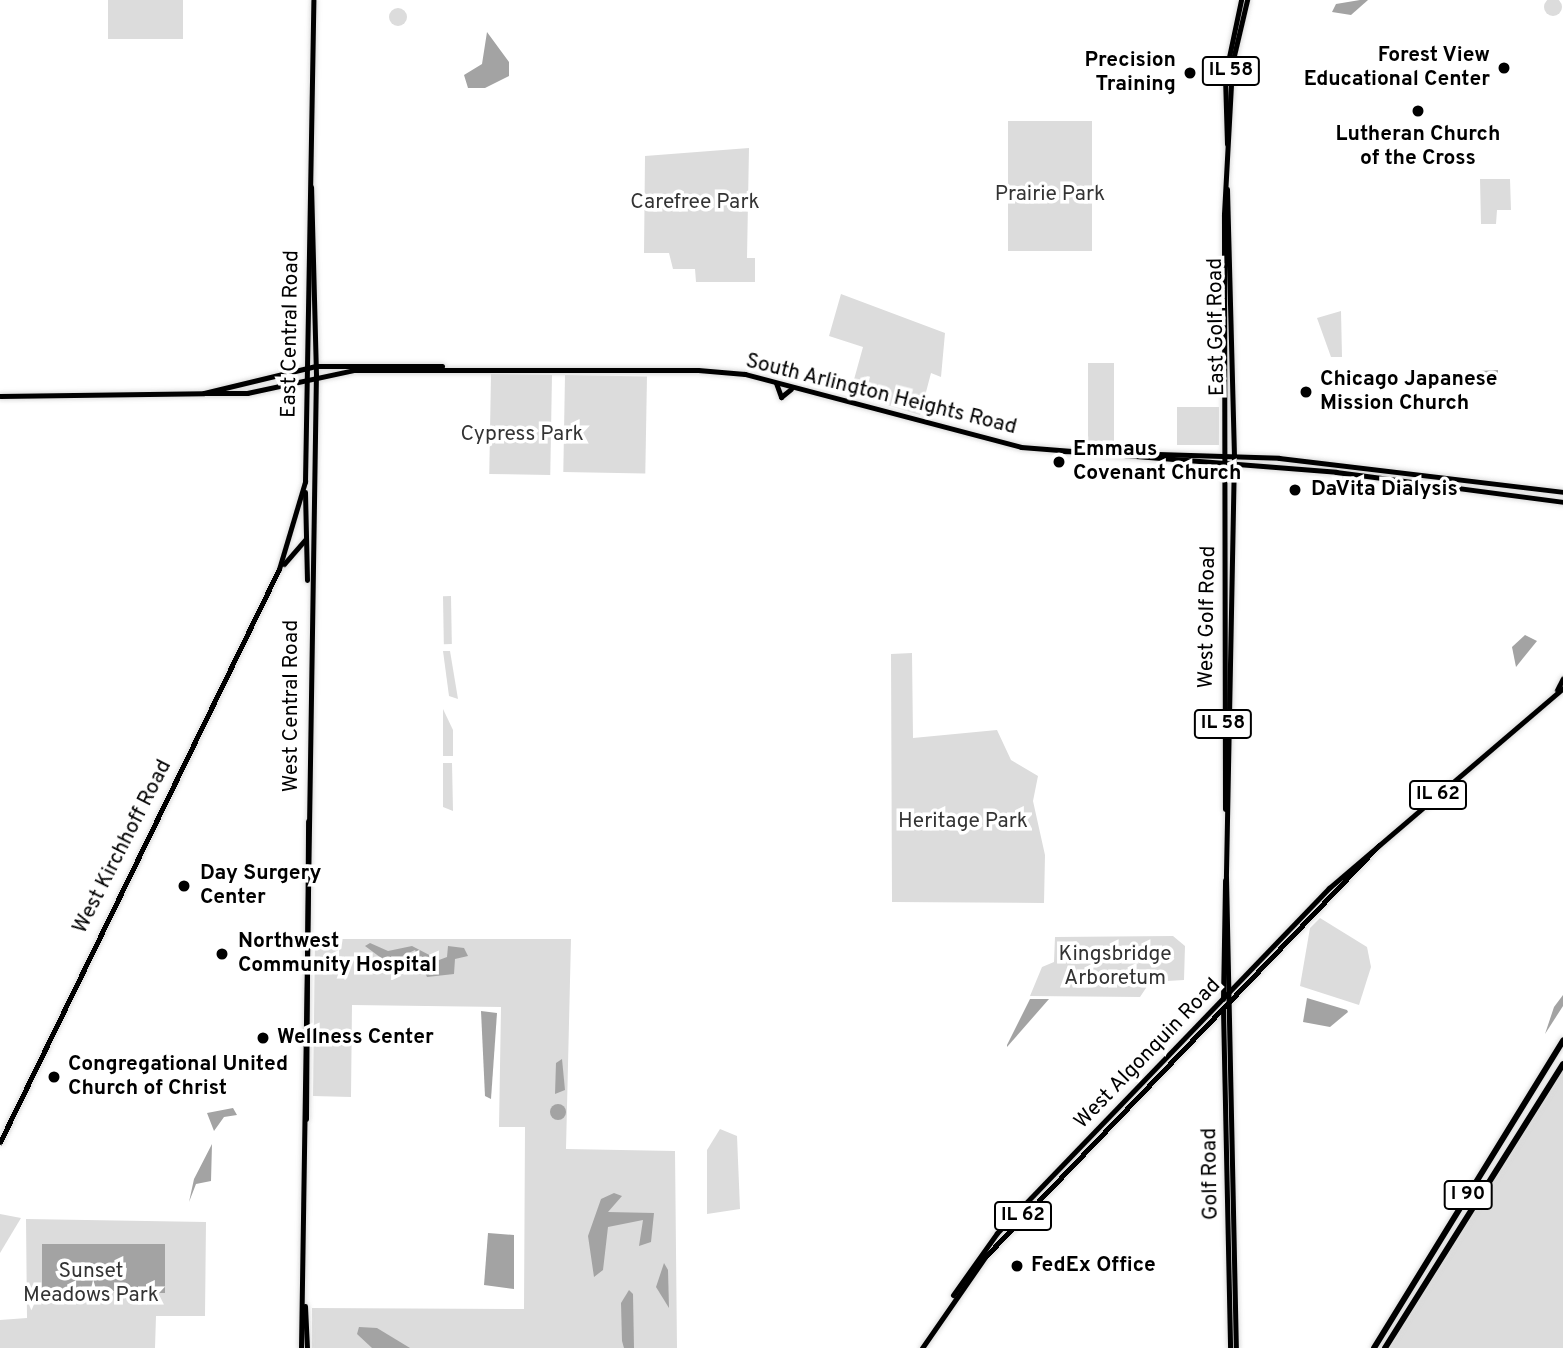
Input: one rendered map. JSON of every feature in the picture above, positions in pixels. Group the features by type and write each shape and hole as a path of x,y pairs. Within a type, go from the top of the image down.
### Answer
{"highway":[{"name":"I 90","path":"1374,1348 1563,1041"},
{"name":"I 90","path":"1385,1348 1563,1064"}],"main road":[{"name":"East Central Road","path":"305,482 313,0"},
{"name":"East Golf Road","path":"1225,465 1225,76 1241,0"},
{"name":"East Golf Road","path":"1227,144 1234,51 1247,0"},
{"name":"East Central Road","path":"311,187 316,366 313,482"},
{"name":"East Golf Road","path":"1227,188 1234,465"},
{"name":"South Arlington Heights Road","path":"204,393 316,366 698,370 776,383 926,427 1061,452 1234,465 1563,502"},
{"name":"South Arlington Heights Road","path":"0,397 247,393 316,375 442,366"},
{"path":"776,383 781,397 794,388"},
{"name":"South Arlington Heights Road","path":"1061,452 1234,456 1563,492"},
{"name":"West Golf Road","path":"1223,1000 1226,877 1225,465"},
{"name":"West Golf Road","path":"1226,812 1234,465"},
{"name":"West Central Road","path":"305,482 309,594"},
{"name":"West Kirchhoff Road","path":"0,1142 279,569 305,482"},
{"name":"West Central Road","path":"307,1348 304,1297 305,1129 309,594 313,482"},
{"name":"West Kirchhoff Road","path":"279,569 306,540 313,526"},
{"name":"West Algonquin Road","path":"1555,693 1563,678"},
{"name":"West Algonquin Road","path":"922,1348 953,1295 997,1233 1223,1000 1379,845 1563,688"},
{"name":"West Algonquin Road","path":"953,1295 1379,845"},
{"name":"West Golf Road","path":"1226,877 1231,1001"},
{"path":"1231,969 1238,975 1253,970"},
{"name":"Golf Road","path":"1223,1000 1230,1348"},
{"name":"Golf Road","path":"1231,1001 1236,1348"},
{"name":"West Central Road","path":"300,1348 304,1297"}],"green space":[{"path":"1553,-2 1561,3 1562,7 1557,15 1553,16 1545,11 1544,7 1549,-1"},
{"path":"108,0 183,0 183,39 108,39"},
{"path":"398,8 404,11 407,17 404,23 398,26 392,23 389,17 392,11"},
{"name":"Prairie Park","path":"1008,121 1092,121 1092,251 1008,251"},
{"name":"Carefree Park","path":"749,148 747,258 755,258 755,282 696,282 695,269 673,269 669,253 644,253 645,156"},
{"path":"1480,179 1510,179 1511,210 1497,210 1496,224 1481,224"},
{"path":"841,294 945,333 941,377 931,373 920,415 850,394 863,347 829,336"},
{"path":"1341,311 1342,357 1331,357 1317,318"},
{"path":"1088,363 1114,363 1114,444 1088,444"},
{"name":"Cypress Park","path":"491,374 552,375 550,475 489,474"},
{"path":"565,375 647,376 645,473 563,472"},
{"path":"1177,407 1219,407 1219,445 1177,445"},
{"path":"443,596 451,596 452,644 444,644"},
{"path":"443,651 450,651 458,699 449,696"},
{"name":"Heritage Park","path":"912,653 913,738 997,730 1011,760 1038,776 1033,801 1045,855 1044,903 892,902 891,654"},
{"path":"443,709 453,730 453,756 443,756"},
{"path":"443,763 452,763 453,811 443,807"},
{"path":"1320,918 1367,947 1371,967 1359,1005 1300,986 1310,928"},
{"name":"Kingsbridge Arboretum","path":"1173,936 1185,946 1184,980 1150,982 1140,997 1030,996 1042,967 1054,962 1055,937"},
{"path":"315,939 571,939 566,1149 675,1151 677,1348 312,1348 312,1308 524,1309 525,1127 499,1127 501,1007 352,1005 351,1097 313,1096"},
{"path":"1563,1065 1563,1348 1385,1348"},
{"path":"720,1129 737,1136 740,1209 707,1214 707,1150"},
{"name":"Sunset Meadows Park","path":"0,1214 21,1218 0,1253"},
{"name":"Sunset Meadows Park","path":"26,1219 206,1222 205,1316 156,1316 155,1348 0,1348 0,1320 27,1318"}],"shaded area":[{"path":"1368,0 1351,15 1332,12 1336,4"},
{"path":"487,32 509,62 509,76 485,88 468,88 464,75 482,64"},
{"path":"1498,370 1498,379 1477,377 1479,371"},
{"path":"1525,635 1537,641 1516,667 1512,647"},
{"path":"370,943 388,951 412,946 439,960 447,957 448,946 464,948 468,956 455,959 454,974 427,977 415,950 388,963 365,946"},
{"path":"1563,995 1563,1006 1545,1034 1554,1007"},
{"path":"1307,998 1348,1012 1330,1027 1303,1022"},
{"path":"1030,999 1049,999 1007,1047 1007,1045"},
{"path":"481,1011 497,1013 491,1099 485,1096"},
{"path":"562,1059 565,1090 555,1094 556,1063"},
{"path":"555,1104 561,1104 566,1112 564,1118 555,1120 550,1115 550,1109"},
{"path":"233,1108 237,1115 224,1117 214,1131 207,1113"},
{"path":"212,1144 211,1181 196,1184 189,1202 194,1179"},
{"path":"614,1193 622,1196 608,1212 654,1213 651,1242 639,1246 643,1220 608,1227 603,1270 594,1277 588,1236 601,1199"},
{"path":"488,1233 514,1235 514,1289 484,1285"},
{"path":"42,1244 165,1244 165,1293 42,1293"},
{"path":"664,1263 668,1270 669,1308 656,1287"},
{"path":"629,1290 633,1294 634,1348 624,1348 621,1303"},
{"path":"359,1327 377,1328 410,1348 372,1348 357,1334"}],"place":[{"name":"Forest View Educational Center","path":"1504,68"},
{"name":"Precision Training","path":"1190,73"},
{"name":"Lutheran Church of the Cross","path":"1418,111"},
{"name":"Chicago Japanese Mission Church","path":"1306,392"},
{"name":"Emmaus Covenant Church","path":"1059,462"},
{"name":"DaVita Dialysis","path":"1295,490"},
{"name":"Day Surgery Center","path":"184,886"},
{"name":"Northwest Community Hospital","path":"222,954"},
{"name":"Wellness Center","path":"263,1038"},
{"name":"Congregational United Church of Christ","path":"54,1077"},
{"name":"FedEx Office","path":"1017,1266"}]}
